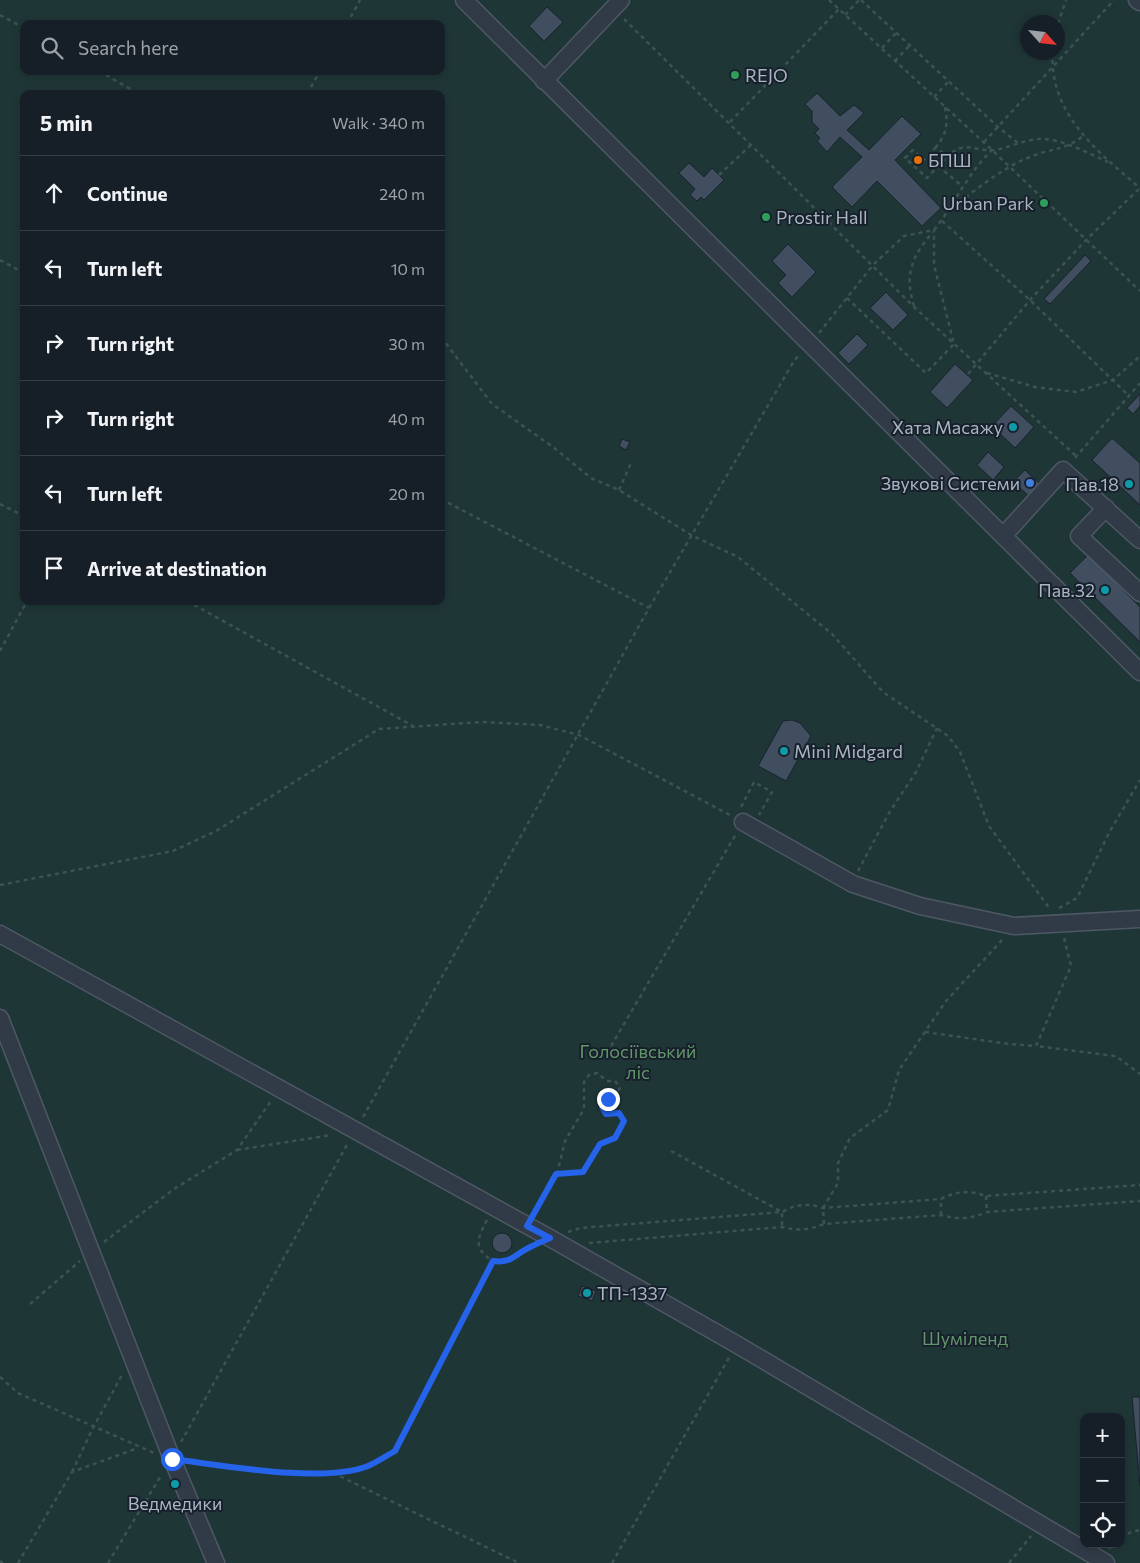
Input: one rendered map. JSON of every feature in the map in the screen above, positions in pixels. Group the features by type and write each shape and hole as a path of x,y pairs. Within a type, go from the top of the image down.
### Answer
{"street":[{"path":"464,0 1140,672"},
{"path":"544,81 617,4"},
{"path":"1004,535 1063,470 1140,540"},
{"path":"1106,508 1079,536 1140,593"},
{"path":"743,823 853,884 920,906 1014,926 1056,918 1140,919"},
{"path":"0,934 550,1238 736,1344 1106,1563"},
{"path":"0,1018 172,1459 216,1563"}],"path":[{"path":"349,20 360,0"},
{"path":"829,0 984,142 1140,291"},
{"path":"845,15 860,0 999,128 1018,143"},
{"path":"1061,15 1066,0"},
{"path":"984,142 999,128 1114,0"},
{"path":"617,4 751,145 914,307 1076,456"},
{"path":"730,122 839,9"},
{"path":"0,15 20,26"},
{"path":"882,48 896,33"},
{"path":"895,61 910,45"},
{"path":"968,374 1030,300 1086,240 1140,188 1108,162 1066,113 1052,68 1052,60"},
{"path":"106,75 132,90"},
{"path":"309,90 318,75"},
{"path":"934,97 949,82"},
{"path":"945,107 948,123 944,137 924,160 913,150 905,158 927,178 954,149 969,146 992,150 1041,138 1071,146 1108,162"},
{"path":"951,209 1010,168 1031,156 1071,146 1084,136"},
{"path":"719,175 751,145"},
{"path":"936,147 947,157"},
{"path":"914,307 908,289 910,267 918,248 951,209 962,186 976,165 992,150"},
{"path":"938,166 962,186"},
{"path":"942,220 1030,300 1128,395"},
{"path":"108,1563 172,1459 355,1131 580,735 649,608 794,361 810,344 873,265 904,236 934,230"},
{"path":"934,230 934,265 954,344"},
{"path":"0,260 20,271"},
{"path":"847,298 926,374 954,344"},
{"path":"445,342 492,404 553,447 591,478 619,490 691,535 738,557 832,634 883,692 948,736 960,752 989,826 1056,918 1071,966 1036,1046"},
{"path":"985,372 1035,387 1076,392 1113,380 1140,356"},
{"path":"1063,470 1140,383"},
{"path":"619,490 631,463"},
{"path":"445,500 649,608"},
{"path":"0,504 20,514"},
{"path":"0,651 25,605"},
{"path":"194,605 414,727"},
{"path":"0,885 174,851 216,832 379,729 481,722 540,725 580,735 743,823"},
{"path":"853,884 863,860 889,813 916,772 937,728"},
{"path":"1056,918 1077,898 1110,831 1140,780"},
{"path":"611,1046 743,823 772,792 754,782 743,823"},
{"path":"1045,915 1056,918"},
{"path":"824,1224 823,1208 838,1183 838,1162 850,1138 888,1110 899,1070 946,1001 1014,926"},
{"path":"925,1032 1116,1056 1140,1074"},
{"path":"527,1226 556,1174 564,1142 584,1109 584,1082 589,1075 596,1073 607,1081 615,1081 620,1088 616,1096 608,1099 602,1107 606,1114 619,1113 624,1121 620,1132 615,1138 600,1144 583,1172 556,1174"},
{"path":"237,1150 280,1089"},
{"path":"30,1304 92,1252 174,1189 237,1150 355,1131"},
{"path":"671,1151 782,1212"},
{"path":"494,1208 480,1234 478,1246 483,1255 493,1261 504,1262 550,1238 580,1228 782,1212 794,1206 809,1204 823,1208 942,1199 954,1193 972,1191 986,1196 1140,1185"},
{"path":"986,1196 987,1212"},
{"path":"941,1215 942,1199"},
{"path":"588,1243 782,1227 796,1231 811,1230 824,1224 941,1215 957,1219 972,1218 987,1212 1140,1201"},
{"path":"782,1212 782,1227"},
{"path":"0,1377 18,1393 139,1448 172,1459 277,1472 332,1472 367,1466 395,1451 493,1261"},
{"path":"612,1563 736,1344"},
{"path":"18,1563 72,1472 93,1428 132,1357"},
{"path":"72,1472 139,1448"},
{"path":"332,1472 519,1563"},
{"path":"1009,1563 1039,1525"},
{"path":"1125,1536 1140,1530"},
{"path":"0,1561 4,1563"}],"green space":[{"name":"Голосіївський ліс","path":"0,0 1140,0 1140,1563 0,1563"}],"building":[{"path":"547,7 563,22 544,41 529,26"},
{"path":"817,93 840,116 854,105 864,113 847,130 869,150 902,116 921,134 895,160 941,208 922,226 877,181 852,207 832,187 862,157 840,137 827,152 817,141 820,138 815,133 819,129 812,122 812,111 805,104"},
{"path":"689,163 704,177 712,168 724,180 704,200 701,197 697,201 690,195 695,189 679,173"},
{"path":"788,244 816,272 792,297 778,283 786,275 772,261"},
{"path":"1085,255 1091,261 1050,304 1044,299"},
{"path":"886,292 908,315 893,330 870,308"},
{"path":"857,334 868,345 849,364 838,353"},
{"path":"955,364 973,380 947,408 930,392"},
{"path":"1140,394 1140,406 1133,414 1127,408"},
{"name":"Хата Масажу","path":"1011,406 1034,427 1015,448 992,426"},
{"name":"Пав.18","path":"1112,438 1140,463 1140,505 1092,460"},
{"path":"622,439 630,442 626,450 619,446"},
{"path":"988,452 1004,467 993,480 977,465"},
{"path":"1025,470 1041,485 1030,497 1013,482"},
{"name":"Пав.32","path":"1088,555 1140,607 1140,642 1070,573"},
{"name":"Mini Midgard","path":"792,720 800,723 811,736 786,781 758,766 783,721"},
{"path":"502,1233 509,1236 512,1243 509,1250 502,1253 495,1250 492,1243 495,1236"},
{"name":"ТП-1337","path":"582,1286 596,1291 592,1301 578,1296"},
{"path":"1132,1397 1140,1397 1140,1486"}],"place":[{"name":"REJO","path":"735,75"},
{"name":"БПШ","path":"918,160"},
{"name":"Urban Park","path":"1044,203"},
{"name":"Prostir Hall","path":"766,217"},
{"name":"Хата Масажу","path":"1013,427"},
{"name":"Звукові Системи","path":"1030,483"},
{"name":"Пав.18","path":"1129,484"},
{"name":"Пав.32","path":"1105,590"},
{"name":"Mini Midgard","path":"784,751"},
{"name":"ТП-1337","path":"587,1293"},
{"name":"Ведмедики","path":"175,1484"}],"route":[{"path":"172,1459 277,1472 332,1472 367,1466 395,1451 453,1342 493,1261 504,1262 514,1258 522,1251 550,1238 527,1226 556,1174 583,1172 597,1152 600,1144 615,1138 620,1132 624,1121 619,1113 606,1114 602,1107 608,1099"}],"park label":[{"name":"Шуміленд","path":"965,1338"}]}
